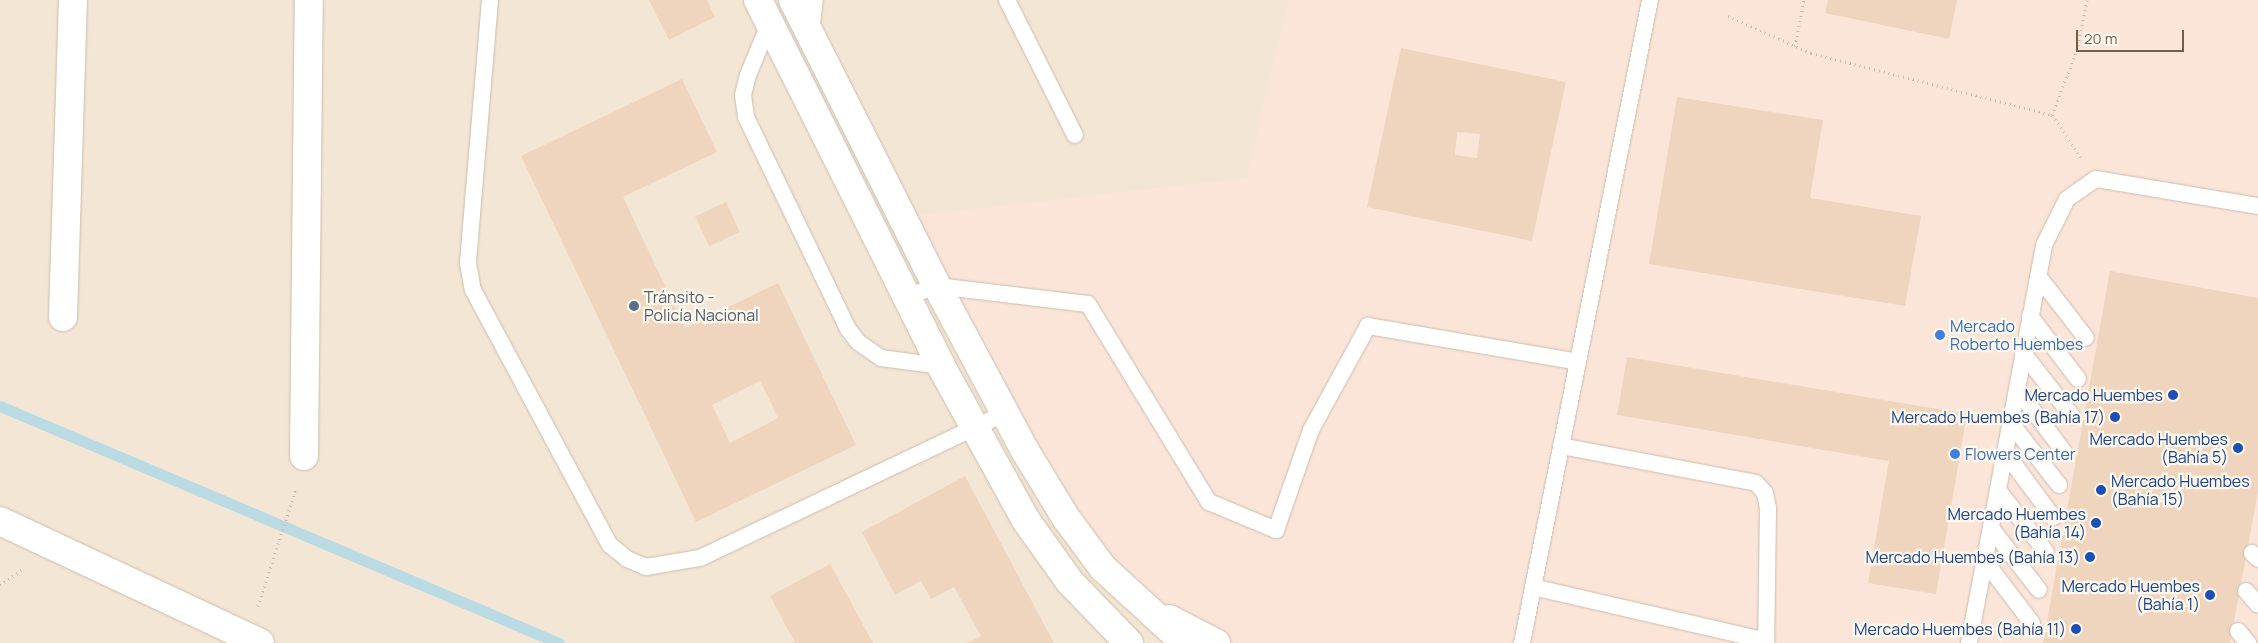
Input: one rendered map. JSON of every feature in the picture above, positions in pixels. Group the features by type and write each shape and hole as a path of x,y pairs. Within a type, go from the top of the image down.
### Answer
{"main road":[{"path":"63,317 73,0"},
{"path":"304,456 309,0"},
{"path":"793,0 937,286 1066,518 1103,568 1185,643"},
{"path":"764,11 973,428 1026,519 1070,582 1129,643"},
{"path":"0,521 254,640"},
{"path":"1148,609 1216,643"}],"lane":[{"path":"490,0 468,263 473,290 610,545 628,559 646,567 700,558 1006,413"},
{"path":"810,34 815,0"},
{"path":"1007,0 1075,135"},
{"path":"1522,643 1650,0"},
{"path":"764,11 743,95 746,117 848,329 858,342 881,358 941,366"},
{"path":"1969,643 2044,245 2067,199 2096,179 2258,206"},
{"path":"2038,276 2086,338"},
{"path":"906,297 937,286 1088,304 1209,502 1276,530 1311,430 1368,326 1578,362"},
{"path":"2030,316 2078,379"},
{"path":"2023,354 2072,416"},
{"path":"2017,389 2064,452"},
{"path":"2010,422 2060,485"},
{"path":"1533,587 1766,642 1768,508 1766,493 1756,483 1561,446"},
{"path":"2004,452 2053,517"},
{"path":"1998,490 2046,552"},
{"path":"1990,528 2039,590"},
{"path":"1984,560 2032,623"},
{"path":"2246,591 2258,605"}],"path":[{"path":"1795,46 1804,0"},
{"path":"2052,115 2077,50 2087,0"},
{"path":"1728,16 1795,46 1977,98 2052,115 2096,179"},
{"path":"254,640 276,548 298,483"}],"shaded area":[{"path":"0,0 2258,0 2258,643 0,643"},
{"name":"Mercado Roberto Huembes","path":"1289,0 2258,0 2258,643 1216,643 1103,568 902,217 1246,178"}],"building":[{"path":"649,0 707,0 715,17 669,40"},
{"path":"1828,0 1957,0 1949,39 1825,13"},
{"path":"1401,48 1566,82 1532,241 1367,207","holes":["1457,132 1480,134 1477,158 1455,155"]},
{"name":"Tránsito - Policía Nacional","path":"682,79 717,152 623,197 685,328 778,283 856,445 696,522 521,156","holes":["760,381 778,418 730,443 712,405"]},
{"path":"1677,97 1823,120 1810,198 1921,216 1905,306 1649,264"},
{"path":"726,202 740,232 709,246 695,216"},
{"name":"Mercado Huembes","path":"2110,271 2258,298 2258,492 2230,643 2043,643"},
{"path":"1627,357 1967,414 1936,594 1868,583 1889,461 1617,415"},
{"path":"965,476 1054,643 967,643 981,636 954,587 931,599 921,581 895,595 862,532"},
{"path":"830,564 873,643 795,643 770,596"}],"waterway":[{"path":"0,406 559,643"}],"place":[{"name":"Tránsito - Policía Nacional","path":"634,306"},
{"name":"Mercado Roberto Huembes","path":"1940,335"},
{"name":"Mercado Huembes","path":"2173,395"},
{"name":"Mercado Huembes (Bahía 17)","path":"2115,417"},
{"name":"Mercado Huembes (Bahía 5)","path":"2238,448"},
{"name":"Flowers Center","path":"1955,454"},
{"name":"Mercado Huembes (Bahía 15)","path":"2101,490"},
{"name":"Mercado Huembes (Bahía 14)","path":"2096,523"},
{"name":"Mercado Huembes (Bahía 13)","path":"2090,557"},
{"name":"Mercado Huembes (Bahía 1)","path":"2210,595"},
{"name":"Mercado Huembes (Bahía 11)","path":"2076,629"}]}
